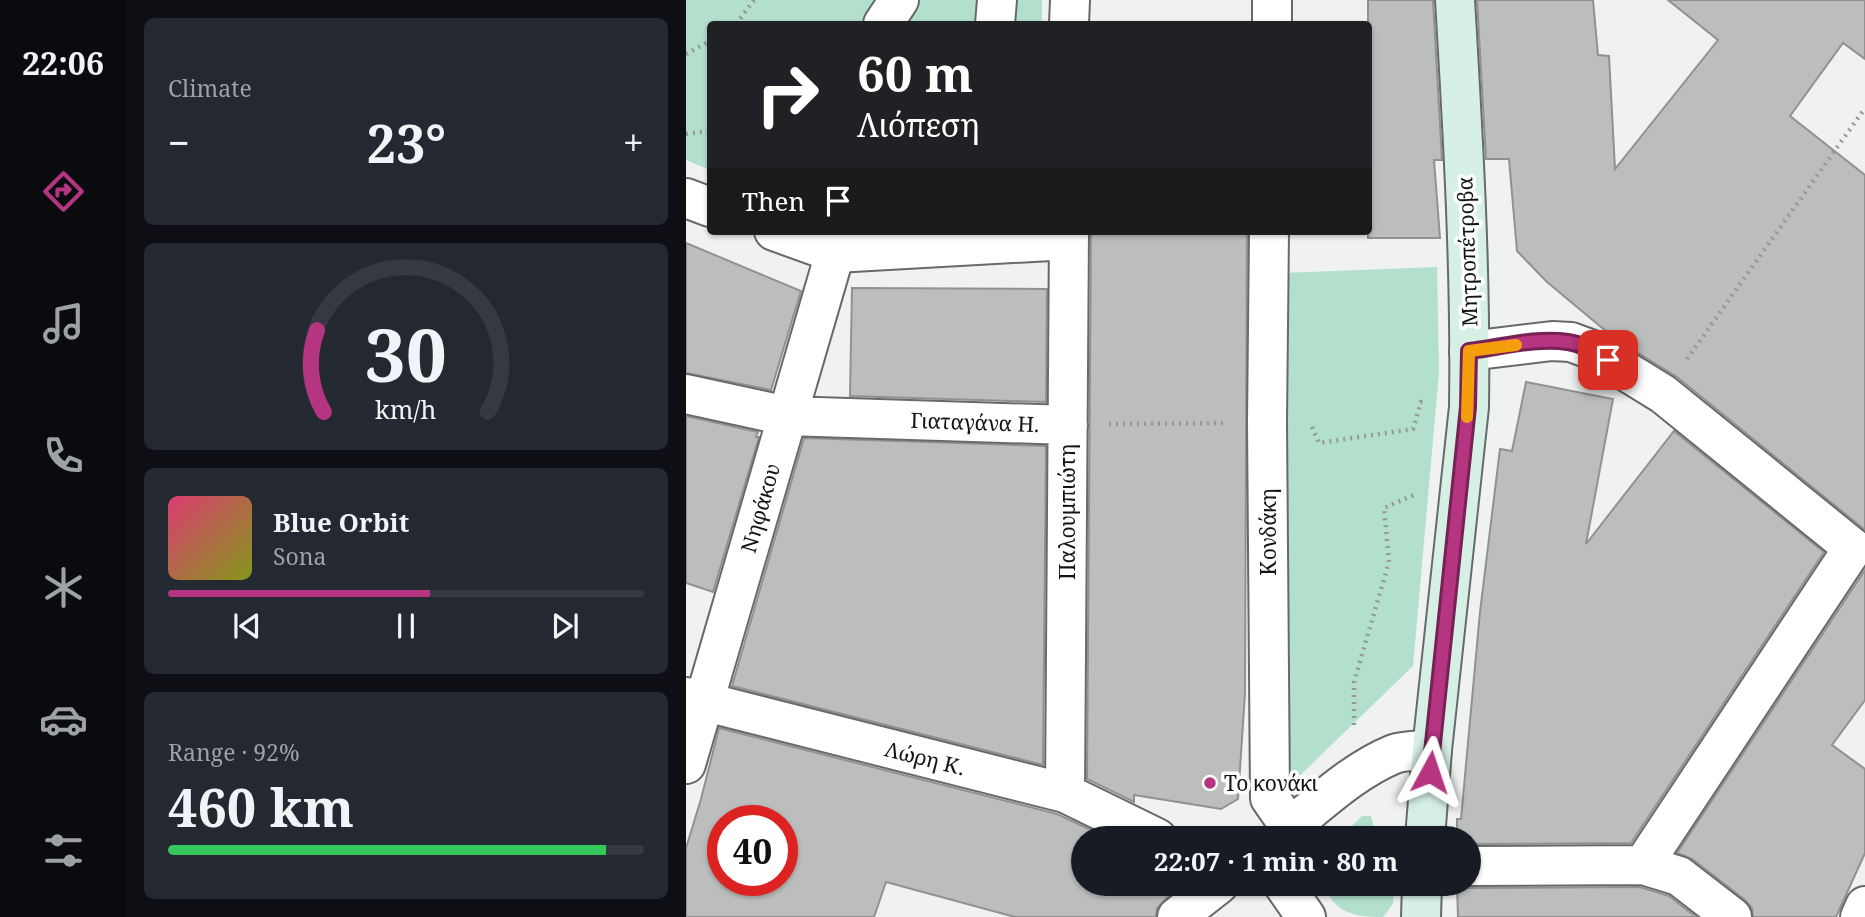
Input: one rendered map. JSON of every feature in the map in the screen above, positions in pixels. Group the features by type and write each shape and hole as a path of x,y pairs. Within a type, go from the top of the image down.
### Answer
{"street":[{"path":"885,21 899,0"},
{"path":"995,21 997,0"},
{"path":"1069,21 1070,0"},
{"path":"1272,0 1272,21"},
{"name":"Μητροπέτροβα","path":"1425,826 1468,407 1464,147 1455,0"},
{"path":"686,198 707,206"},
{"path":"786,235 835,253 1069,236"},
{"name":"Κονδάκη","path":"1269,235 1267,422 1270,798 1284,826"},
{"name":"Παλουμπιώτη","path":"1065,793 1069,236"},
{"name":"Νηφάκου","path":"686,764 695,699 787,416 835,253"},
{"path":"1469,351 1552,341 1571,342 1590,349 1662,394 1853,548 1643,865"},
{"name":"Γιαταγάνα Η.","path":"686,394 787,416 1068,425"},
{"name":"Λώρη Κ.","path":"695,699 1065,793 1132,826"},
{"path":"1296,826 1354,776 1393,754 1432,750"},
{"path":"1481,866 1643,865 1679,876 1732,917"},
{"path":"1177,917 1202,896"},
{"path":"1291,896 1306,917"},
{"path":"1421,917 1422,896"},
{"path":"1860,917 1865,906"}],"path":[{"path":"738,21 754,0"},
{"path":"686,54 707,43"},
{"path":"1662,394 1865,108"},
{"path":"686,134 707,131"},
{"name":"Γιαταγάνα Η.","path":"1068,425 1309,421 1319,443 1413,429 1421,402 1468,407"},
{"path":"1355,737 1353,682 1389,562 1384,508 1461,473"}],"green space":[{"path":"686,0 1042,0 1042,21 707,21 707,169 686,160"},
{"path":"1437,267 1439,372 1413,666 1288,787 1282,273"},
{"path":"1362,816 1371,816 1373,826 1352,826"},
{"path":"1329,896 1393,896 1393,904 1383,917 1354,914"}],"building":[{"path":"1368,0 1433,0 1442,160 1434,160 1440,238 1368,238 1368,235 1372,235 1372,21 1368,21"},
{"path":"1477,0 1593,0 1598,55 1609,56 1615,169 1718,40 1668,0 1865,0 1865,59 1843,43 1790,116 1865,175 1865,530 1677,377 1601,327 1547,282 1517,251 1509,159 1486,159"},
{"path":"1091,235 1247,235 1245,693 1238,799 1221,809 1134,795 1134,802 1087,779"},
{"path":"686,243 801,291 771,390 686,373"},
{"path":"852,288 1047,289 1046,402 850,396"},
{"path":"1526,382 1613,399 1586,544 1674,431 1824,552 1631,843 1481,844 1481,826 1457,826 1457,819 1461,819 1480,612 1500,449 1512,451"},
{"path":"686,416 758,432 756,437 759,437 713,592 686,583"},
{"path":"804,438 1046,446 1043,765 732,686"},
{"path":"1865,570 1865,700 1832,745 1865,769 1865,853 1836,917 1753,917 1752,908 1745,900 1692,859 1677,853"},
{"path":"719,728 1057,814 1082,826 1071,826 1071,896 1169,896 1157,908 1156,917 1015,917 886,882 874,917 686,917 686,848"},
{"path":"1640,887 1669,896 1696,917 1458,917 1457,896 1481,896 1481,888"}],"slow traffic":[{"path":"1467,417 1469,351 1516,345"}],"place":[{"name":"Το κονάκι","path":"1210,783"}],"route":[{"path":"1430,772 1468,407 1469,351 1552,341 1571,342 1608,360"}]}
